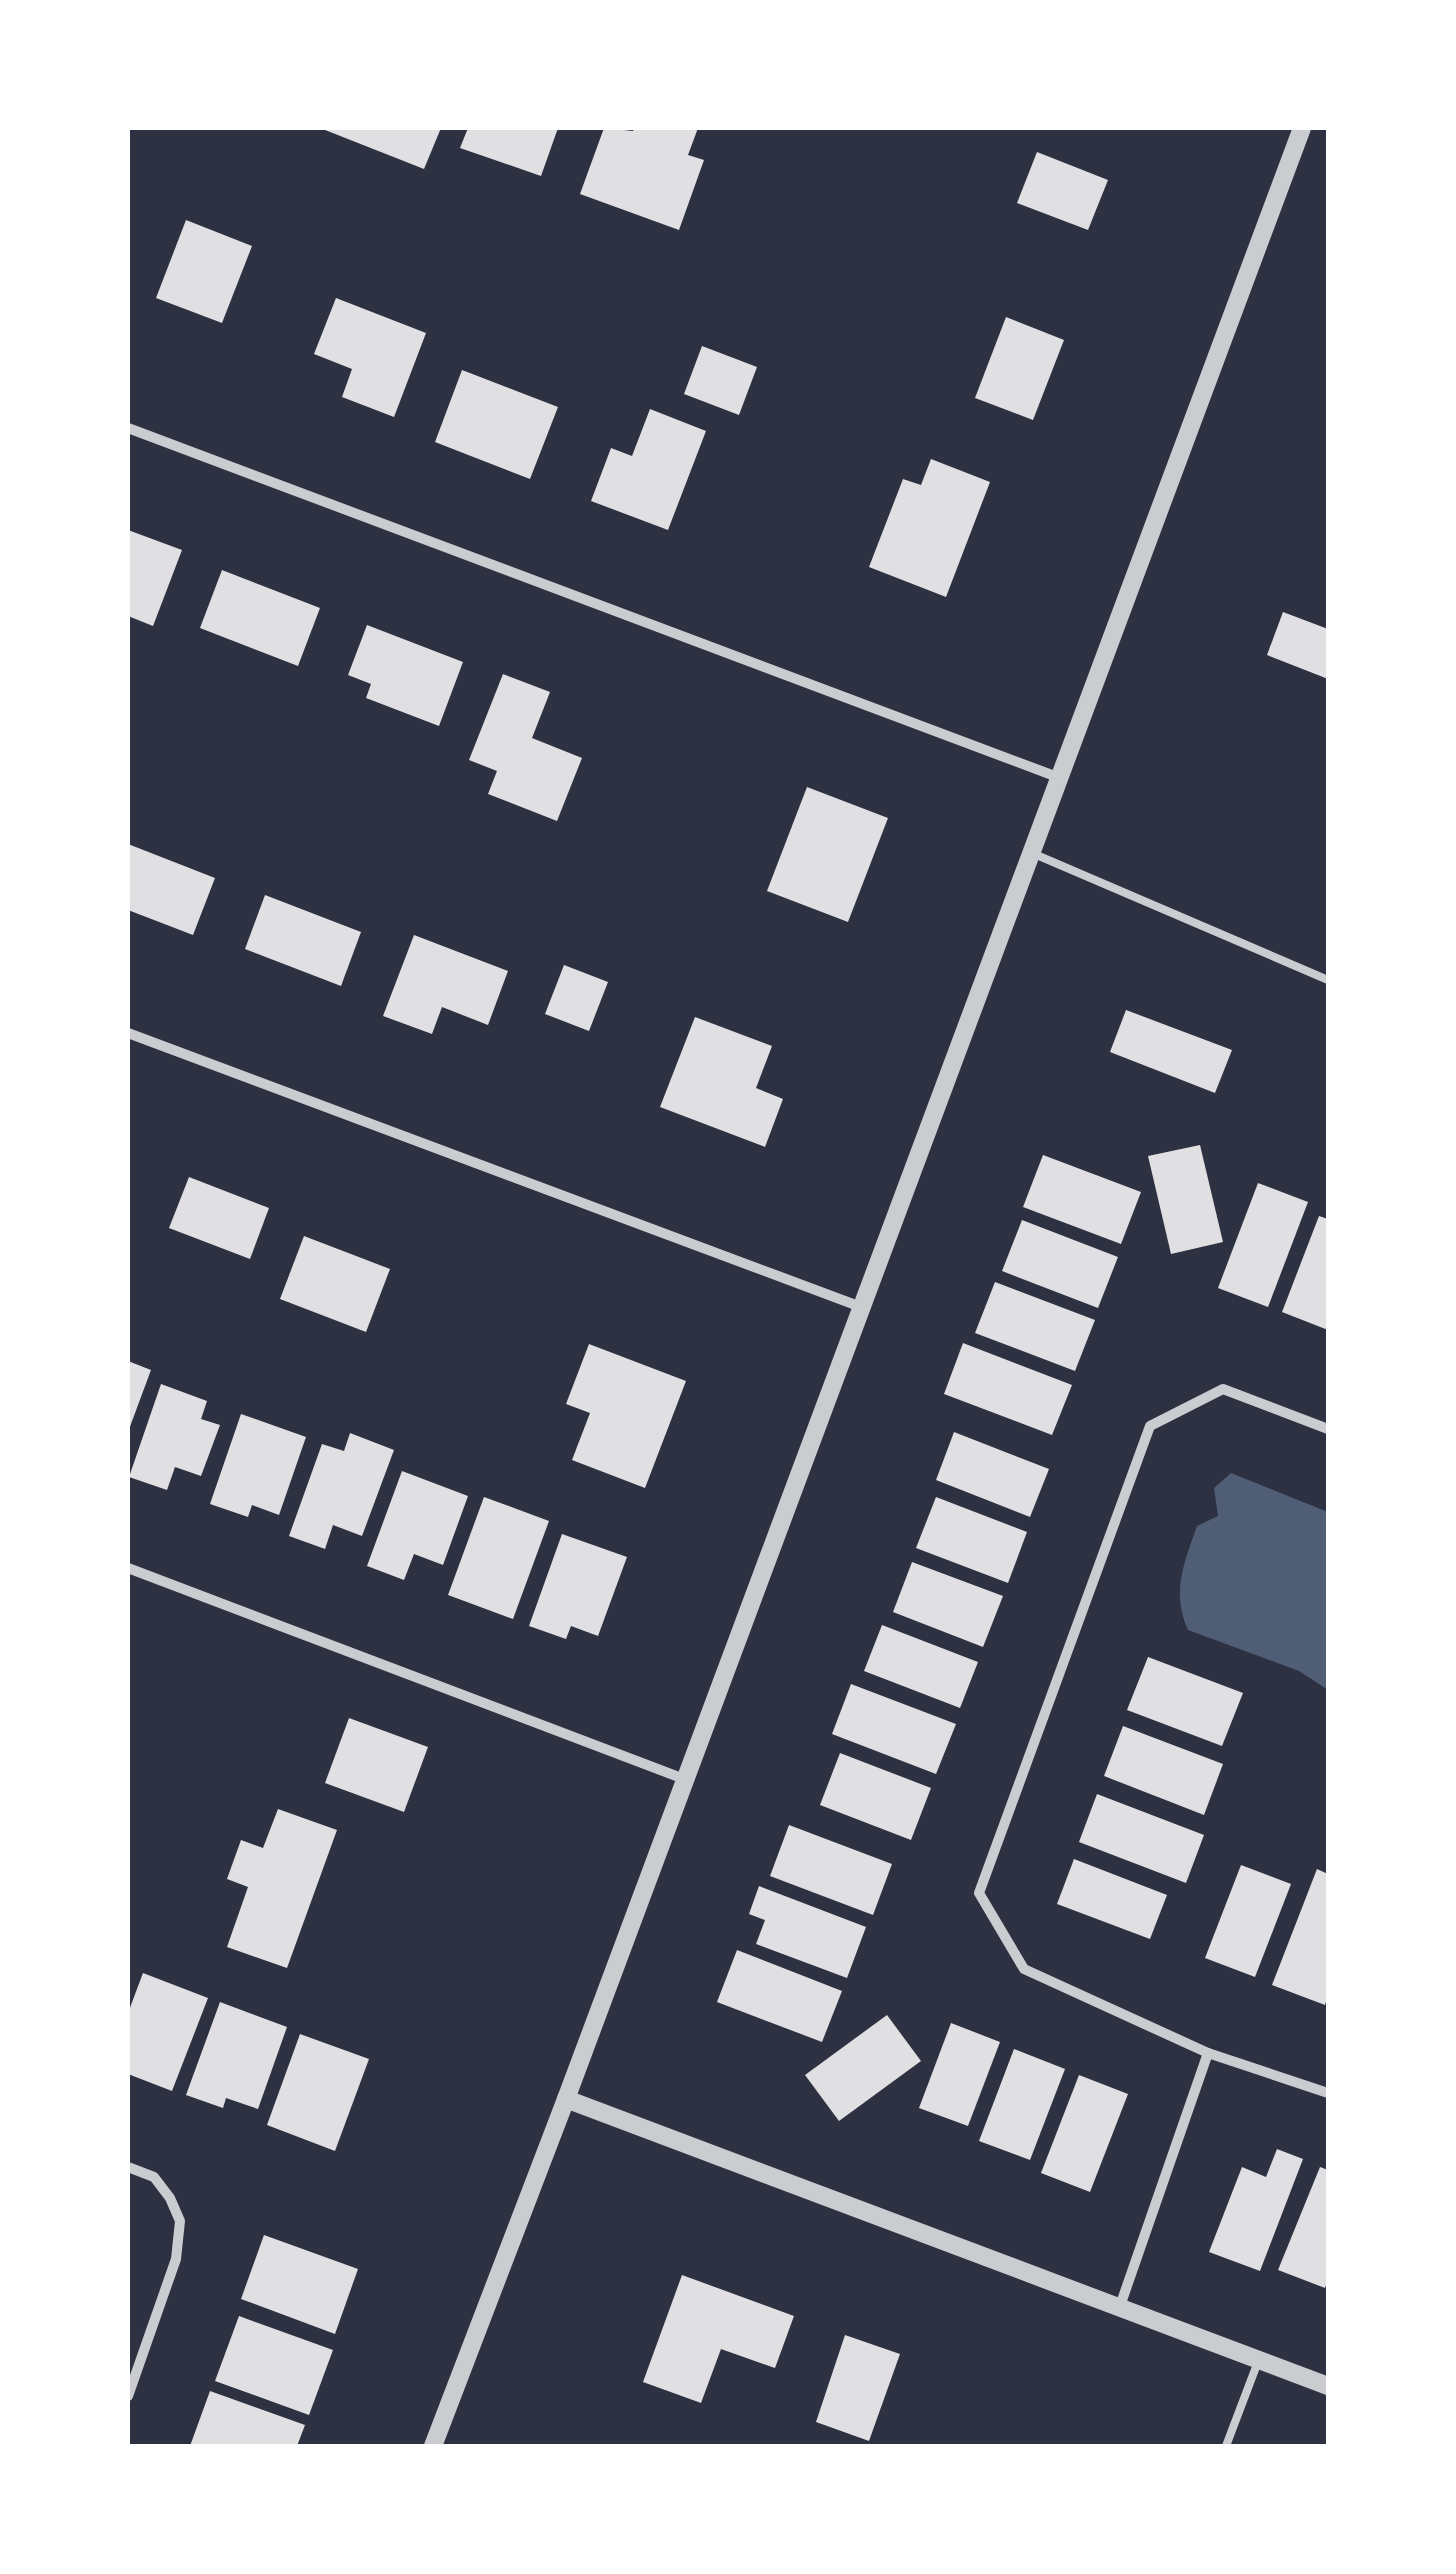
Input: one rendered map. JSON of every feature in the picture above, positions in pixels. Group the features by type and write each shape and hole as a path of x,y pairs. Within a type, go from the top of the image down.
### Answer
{"street":[{"path":"434,2446 1302,128"},
{"path":"128,428 1060,778"},
{"path":"128,1033 861,1308"},
{"path":"1328,1430 1223,1389 1150,1426 979,1893 1024,1969 1208,2053 1328,2093"},
{"path":"128,1568 684,1779"},
{"path":"1120,2306 1208,2053"},
{"path":"566,2099 1328,2386"},
{"path":"128,2166 154,2177 170,2198 180,2221 176,2259 128,2396"}],"lane":[{"path":"1032,853 1328,980"},
{"path":"1226,2446 1258,2359"}],"water":[{"path":"1231,1473 1328,1512 1328,1690 1299,1671 1188,1630 1180,1603 1184,1565 1197,1526 1218,1516 1214,1488"}],"building":[{"path":"320,128 441,128 424,169"},
{"path":"468,128 558,128 541,176 460,148"},
{"path":"604,128 698,128 688,155 704,160 679,230 580,194"},
{"path":"1037,152 1108,180 1088,230 1017,203"},
{"path":"186,220 252,246 222,323 156,298"},
{"path":"336,298 426,333 394,417 342,397 352,369 314,354"},
{"path":"1006,317 1064,340 1033,420 975,398"},
{"path":"702,346 757,367 739,415 684,394"},
{"path":"462,370 558,407 530,479 435,442"},
{"path":"650,409 706,431 668,530 591,501 611,448 632,456"},
{"path":"931,459 990,482 946,597 869,567 903,479 921,485"},
{"path":"128,530 182,550 153,626 128,616"},
{"path":"222,570 320,608 298,666 200,628"},
{"path":"1283,612 1328,629 1328,679 1267,655"},
{"path":"367,625 463,662 439,726 366,698 371,684 348,675"},
{"path":"503,674 550,692 532,738 582,758 557,821 488,794 497,771 469,760"},
{"path":"807,787 888,818 848,922 767,891"},
{"path":"128,844 215,878 193,935 128,910"},
{"path":"265,895 361,932 341,986 245,949"},
{"path":"414,935 508,971 488,1025 442,1007 432,1034 383,1016"},
{"path":"564,965 608,982 589,1031 545,1014"},
{"path":"1126,1010 1232,1050 1215,1093 1110,1052"},
{"path":"695,1017 772,1046 756,1088 783,1099 765,1147 660,1107"},
{"path":"1200,1145 1223,1242 1171,1254 1148,1156"},
{"path":"1043,1155 1141,1192 1121,1244 1023,1207"},
{"path":"189,1177 269,1208 250,1259 169,1228"},
{"path":"1258,1183 1308,1202 1268,1307 1218,1288"},
{"path":"1319,1216 1328,1219 1328,1330 1282,1312"},
{"path":"1022,1220 1118,1257 1098,1308 1002,1271"},
{"path":"304,1236 390,1269 366,1332 280,1299"},
{"path":"995,1282 1095,1320 1075,1371 975,1333"},
{"path":"963,1343 1072,1385 1052,1435 944,1394"},
{"path":"589,1344 686,1381 645,1488 572,1460 590,1413 566,1404"},
{"path":"128,1361 151,1370 128,1432"},
{"path":"161,1384 207,1401 201,1419 220,1425 201,1476 175,1467 167,1490 129,1477"},
{"path":"241,1414 306,1437 279,1515 252,1505 248,1517 210,1504"},
{"path":"954,1432 1049,1469 1030,1517 936,1480"},
{"path":"350,1433 394,1450 362,1536 333,1525 325,1549 289,1536 322,1444 344,1451"},
{"path":"402,1471 468,1496 443,1565 414,1554 404,1580 367,1566"},
{"path":"484,1497 549,1521 513,1619 448,1595"},
{"path":"936,1497 1027,1532 1008,1583 916,1548"},
{"path":"562,1534 627,1557 598,1636 571,1626 566,1639 529,1626"},
{"path":"912,1562 1003,1596 983,1647 893,1612"},
{"path":"882,1625 978,1662 960,1708 864,1671"},
{"path":"1148,1657 1243,1693 1222,1746 1127,1710"},
{"path":"851,1684 956,1724 936,1774 832,1734"},
{"path":"349,1718 428,1747 404,1812 325,1783"},
{"path":"1123,1726 1223,1764 1204,1815 1104,1776"},
{"path":"840,1753 931,1788 911,1840 820,1805"},
{"path":"1097,1794 1204,1835 1186,1883 1079,1842"},
{"path":"278,1809 337,1830 287,1968 227,1947 248,1887 227,1879 241,1840 263,1848"},
{"path":"789,1825 892,1864 873,1915 770,1876"},
{"path":"1074,1859 1167,1895 1150,1939 1057,1904"},
{"path":"1241,1865 1291,1884 1255,1977 1205,1958"},
{"path":"1317,1869 1328,1874 1325,2005 1272,1985"},
{"path":"759,1886 866,1927 847,1978 756,1944 765,1920 749,1914"},
{"path":"737,1950 842,1991 822,2042 717,2002"},
{"path":"143,1973 208,1998 172,2091 128,2074 128,2013"},
{"path":"220,2002 287,2027 258,2109 226,2098 223,2108 186,2095"},
{"path":"887,2015 921,2061 839,2121 805,2075"},
{"path":"951,2023 1000,2042 968,2126 919,2108"},
{"path":"300,2034 369,2059 335,2151 267,2125"},
{"path":"1014,2049 1065,2069 1030,2160 979,2141"},
{"path":"1079,2075 1128,2094 1090,2192 1041,2173"},
{"path":"1277,2149 1303,2159 1260,2271 1209,2252 1242,2167 1266,2177"},
{"path":"1320,2167 1328,2170 1325,2288 1278,2270"},
{"path":"264,2235 358,2269 335,2334 241,2299"},
{"path":"682,2275 794,2316 775,2368 721,2349 701,2403 643,2382"},
{"path":"239,2316 333,2350 309,2415 215,2381"},
{"path":"845,2335 900,2354 869,2441 816,2422"},
{"path":"210,2391 305,2425 297,2446 190,2446"}]}
